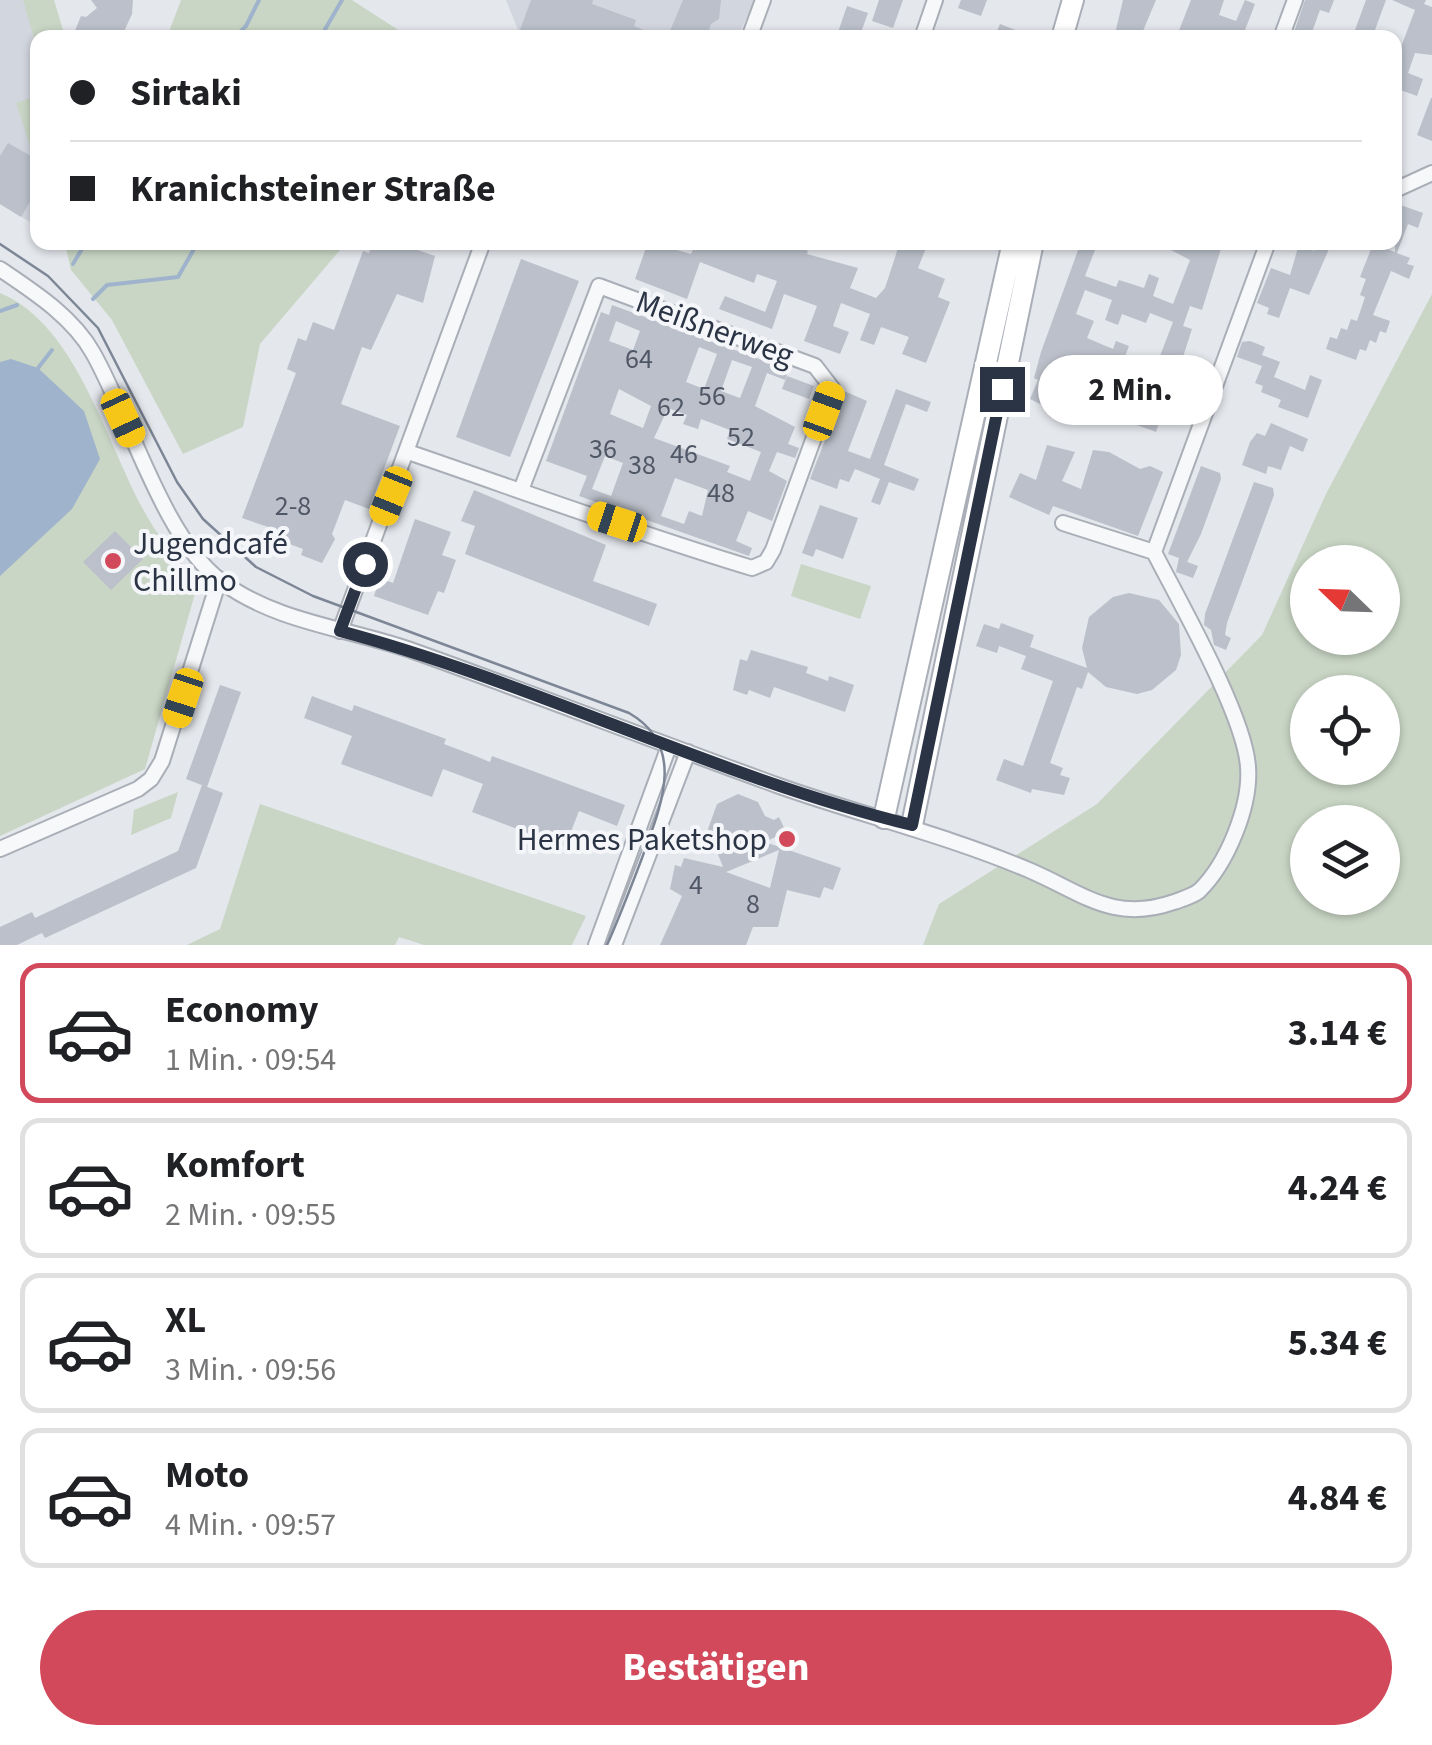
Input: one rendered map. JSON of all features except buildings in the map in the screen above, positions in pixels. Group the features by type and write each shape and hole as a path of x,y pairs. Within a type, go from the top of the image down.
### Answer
{"main road":[{"path":"1064,30 1073,0"},
{"path":"1077,30 1083,0"},
{"path":"884,818 1011,250"},
{"path":"912,825 1031,250"}],"street":[{"path":"752,30 763,0"},
{"path":"925,30 935,0"},
{"path":"1284,30 1295,0"},
{"path":"1402,187 1432,172"},
{"path":"340,631 480,250"},
{"path":"0,269 67,320 92,350 160,497 219,580 257,602 340,631 408,649 670,746 912,825 1128,912 1146,912 1197,894 1222,858 1242,813 1248,768 1240,732 1154,552 1265,250"},
{"name":"Meißnerweg","path":"408,452 520,490 752,568 766,562 773,550 832,388 815,366 599,286 520,490"},
{"path":"1063,523 1154,552"},
{"path":"0,849 138,790 151,780 162,761 219,580"},
{"path":"596,945 670,746"},
{"path":"614,945 688,752"}],"shaded area":[{"path":"0,0 51,0 41,30 30,30 30,222 0,204"},
{"path":"506,0 755,0 741,30 518,30"}],"green space":[{"path":"23,0 54,0 63,30 32,30"},
{"path":"181,0 352,0 398,30 170,30"},
{"path":"30,98 30,146 16,103"},
{"path":"67,250 340,250 260,344 243,427 183,454 112,320 71,270"},
{"path":"0,293 28,310 52,334 73,364 154,528 198,583 145,769 0,836"},
{"path":"1432,294 1432,945 923,945 939,904 1097,804 1262,635 1290,573 1290,655 1400,655 1400,545 1303,545"},
{"path":"801,564 871,586 860,619 791,596"},
{"path":"178,792 171,818 131,835 134,810"},
{"path":"260,804 586,916 572,945 424,945 399,937 395,945 187,945 220,929"}],"water":[{"path":"11,359 38,368 84,411 100,459 72,509 0,576 0,362"}],"waterway":[{"path":"242,30 259,0"},
{"path":"325,30 342,0"},
{"path":"73,264 81,250"},
{"path":"93,299 107,285 178,277 193,250"},
{"path":"0,311 17,305"},
{"path":"38,368 52,350"}],"tram line":[{"path":"0,244 48,276 98,328 177,482 203,519 256,567 313,596 629,713 647,727 664,761 661,799 607,945"}],"place":[{"name":"Jugendcafé Chillmo","path":"113,561"},
{"name":"Hermes Paketshop","path":"787,839"}],"route":[{"path":"365,564 340,631 408,649 863,814 912,825 1002,389"}]}
